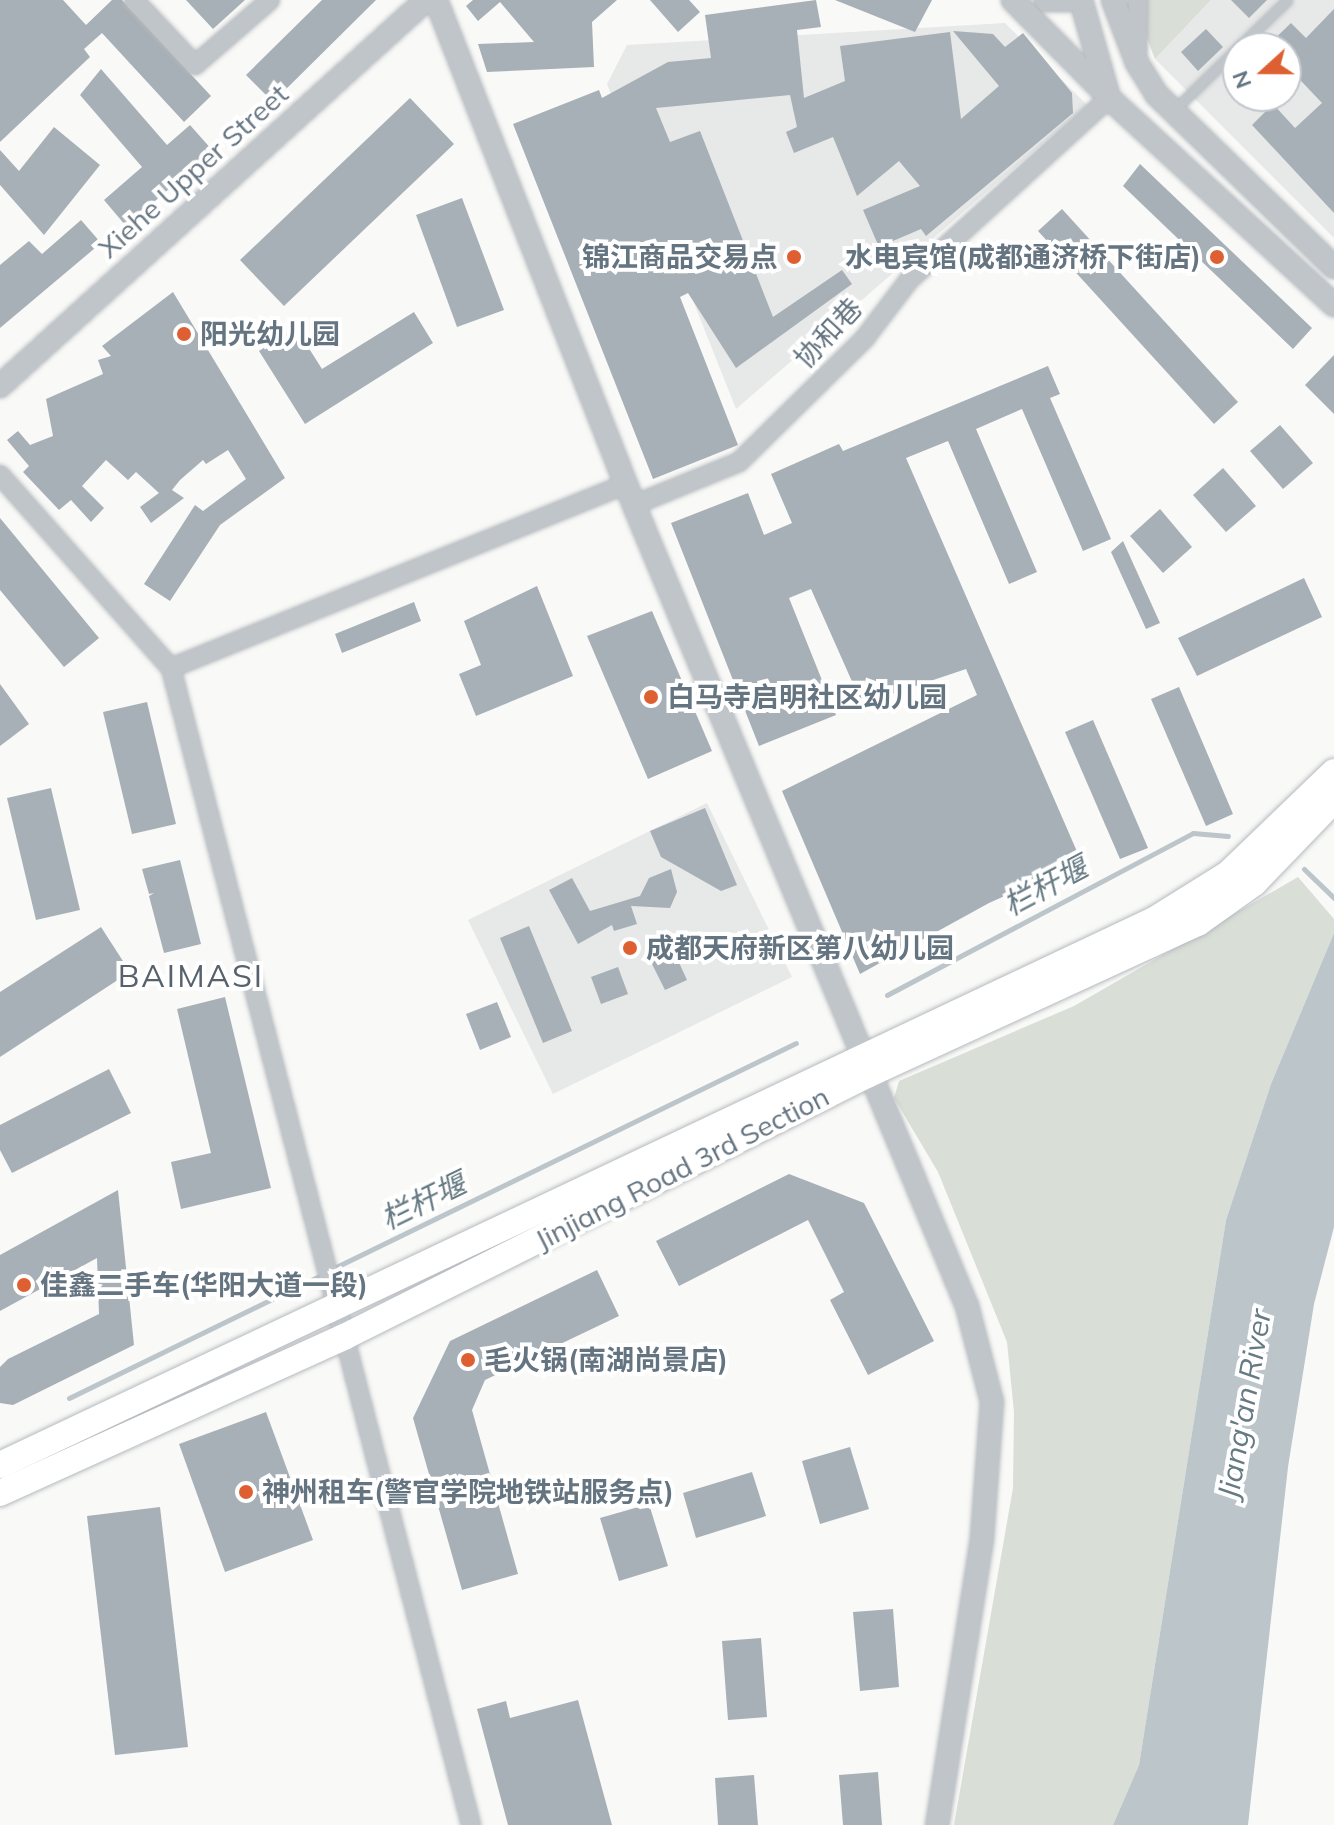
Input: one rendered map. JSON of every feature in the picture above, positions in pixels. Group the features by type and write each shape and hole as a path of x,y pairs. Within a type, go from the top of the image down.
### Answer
{"main road":[{"name":"Jinjiang Road 3rd Section","path":"0,1493 344,1337 864,1065 1156,919 1228,874 1334,772"},
{"name":"Jinjiang Road 3rd Section","path":"0,1465 330,1283 864,1065 1198,923 1254,883 1334,800"}],"street":[{"path":"134,0 195,65 270,0"},
{"name":"Xiehe Upper Street","path":"0,386 426,0"},
{"path":"436,0 630,495 864,1065 945,1247 992,1402 982,1539 937,1825"},
{"path":"1013,0 1109,98 1334,305"},
{"path":"1046,0 1068,0"},
{"path":"1081,0 1109,98"},
{"path":"1113,0 1137,63 1173,111 1334,267"},
{"path":"1137,63 1138,0"},
{"name":"协和巷","path":"171,668 630,495 739,462 865,338 909,280 1109,98"},
{"path":"0,475 171,668 471,1825"}],"lane":[{"path":"1173,111 1287,0"}],"shaded area":[{"path":"1132,0 1211,0 1155,59"},
{"path":"1211,0 1334,0 1334,238 1155,59"},
{"name":"锦江商品交易点","path":"1005,23 1087,105 736,409 607,84 627,45"},
{"name":"成都天府新区第八幼儿园","path":"707,803 792,977 553,1094 468,920"},
{"path":"1298,877 1334,919 1334,933 1271,1084 1226,1220 1139,1765 1113,1825 954,1825 1013,1488 1014,1412 1007,1342 938,1172 894,1098 899,1081 1074,1006"}],"water":[{"name":"Jiang'an River","path":"1334,933 1334,1227 1314,1304 1288,1467 1248,1825 1113,1825 1139,1765 1226,1220 1271,1084"}],"building":[{"path":"0,0 63,0 86,25 112,0 122,0 211,96 184,122 102,33 84,49 90,57 0,142"},
{"path":"186,0 245,0 213,29"},
{"path":"322,0 376,0 273,102 246,75"},
{"path":"473,0 617,0 592,22 594,67 487,72 478,44 534,42 500,2 478,21 466,6"},
{"path":"650,0 689,0 700,12 678,32"},
{"path":"816,0 821,27 797,30 804,98 845,81 840,46 950,32 961,119 999,86 953,31 993,34 1005,47 1023,33 1072,93 1073,113 926,236 921,229 879,247 863,210 920,186 899,161 857,196 833,137 794,153 786,132 797,127 790,95 656,108 670,142 700,131 773,317 842,270 852,284 736,368 688,293 680,297 738,445 653,479 513,124 599,90 602,98 668,62 711,58 705,15"},
{"path":"835,0 932,0 915,32"},
{"path":"1231,0 1267,0 1249,18"},
{"path":"1334,9 1334,213 1252,125 1265,112 1280,112 1295,128 1322,103 1302,82 1302,34 1306,38"},
{"path":"1291,23 1300,32 1282,32"},
{"path":"1206,29 1222,46 1198,71 1181,52"},
{"path":"101,69 167,145 190,125 213,151 126,226 104,200 142,167 80,95"},
{"path":"410,98 454,144 284,306 240,260"},
{"path":"54,127 100,165 44,235 0,185 0,150 19,171"},
{"name":"水电宾馆(成都通济桥下街店)","path":"1140,164 1312,328 1293,349 1123,186"},
{"path":"462,198 504,310 457,327 416,215"},
{"path":"1062,209 1238,402 1214,424 1038,231"},
{"path":"81,220 101,243 0,328 0,265 29,241 42,254"},
{"path":"173,292 285,478 220,525 170,601 144,584 195,505 203,511 246,479 228,450 206,464 203,460 180,480 172,490 184,498 151,523 140,507 159,493 136,472 128,480 106,460 82,486 104,508 91,522 71,500 59,510 23,472 29,466 7,440 18,431 30,445 53,436 46,399 103,374 98,360 111,356 102,346"},
{"path":"414,312 433,343 305,424 259,351 296,328 322,369"},
{"path":"1334,355 1334,414 1305,385"},
{"path":"1048,366 1060,394 1050,398 1111,539 1083,551 1022,409 976,429 1037,572 1009,584 948,441 906,458 1085,870 1057,882 1054,874 989,903 860,974 782,791 977,695 966,669 862,704 811,589 789,598 836,715 759,746 671,523 748,493 764,535 792,523 771,474 839,444 843,451"},
{"path":"1280,425 1313,463 1283,489 1250,451"},
{"path":"1223,468 1256,506 1226,532 1193,495"},
{"path":"1160,509 1192,547 1163,573 1130,536"},
{"path":"0,518 99,638 64,667 0,590"},
{"path":"1123,541 1160,623 1146,629 1111,552"},
{"path":"1304,578 1322,617 1197,676 1178,638"},
{"path":"537,586 573,676 476,716 459,674 481,665 464,621"},
{"path":"414,602 421,621 342,653 335,634"},
{"name":"白马寺启明社区幼儿园","path":"652,611 712,751 648,779 587,636"},
{"path":"0,684 29,724 0,746"},
{"path":"1179,687 1233,814 1206,826 1151,699"},
{"path":"147,702 176,824 132,834 103,712"},
{"path":"1093,720 1148,848 1120,859 1065,732"},
{"path":"51,788 80,910 36,920 7,798"},
{"path":"705,808 737,885 721,891 661,857 650,831"},
{"path":"180,860 201,944 164,953 149,896 154,893 149,894 142,869"},
{"path":"671,869 677,892 670,908 631,906 637,924 614,931 612,925 578,944 549,890 572,878 590,911 640,896 649,878"},
{"path":"529,926 572,1031 543,1043 500,938"},
{"path":"101,927 130,972 0,1057 0,992"},
{"path":"670,943 687,980 665,990 647,954"},
{"path":"618,967 628,994 601,1004 591,977"},
{"path":"225,997 271,1188 181,1209 171,1162 211,1153 177,1009"},
{"path":"497,1002 511,1037 480,1050 466,1014"},
{"path":"109,1069 131,1113 12,1173 0,1150 0,1125"},
{"path":"789,1174 864,1203 934,1341 868,1375 830,1300 844,1292 808,1220 679,1286 656,1241"},
{"name":"佳鑫二手车(华阳大道一段)","path":"118,1190 134,1345 13,1405 0,1403 0,1367 8,1359 99,1314 97,1258 0,1311 0,1255"},
{"path":"597,1270 619,1316 485,1380 472,1410 518,1574 462,1590 413,1418 450,1341"},
{"name":"神州租车(警官学院地铁站服务点)","path":"266,1412 313,1540 225,1572 179,1444"},
{"path":"850,1447 869,1509 820,1524 802,1461"},
{"path":"752,1472 766,1516 696,1538 683,1493"},
{"path":"649,1504 668,1566 619,1581 600,1518"},
{"path":"160,1507 188,1747 115,1755 87,1516"},
{"path":"893,1609 899,1687 860,1691 853,1612"},
{"path":"761,1638 767,1717 728,1720 722,1641"},
{"path":"578,1700 612,1825 508,1825 477,1709 506,1701 510,1718"},
{"path":"878,1772 882,1825 843,1825 839,1775"},
{"path":"754,1775 758,1825 718,1825 715,1778"}],"waterway":[{"name":"栏杆堰","path":"887,995 1193,833 1228,836"},
{"name":"栏杆堰","path":"1304,869 1334,898"},
{"name":"栏杆堰","path":"332,1269 796,1043"},
{"name":"栏杆堰","path":"69,1398 323,1274"}],"place":[{"name":"锦江商品交易点","path":"794,257"},
{"name":"水电宾馆(成都通济桥下街店)","path":"1217,257"},
{"name":"阳光幼儿园","path":"184,334"},
{"name":"白马寺启明社区幼儿园","path":"651,697"},
{"name":"成都天府新区第八幼儿园","path":"630,948"},
{"name":"佳鑫二手车(华阳大道一段)","path":"24,1285"},
{"name":"毛火锅(南湖尚景店)","path":"468,1360"},
{"name":"神州租车(警官学院地铁站服务点)","path":"246,1492"}],"district":[{"name":"BAIMASI","path":"191,975"}]}
